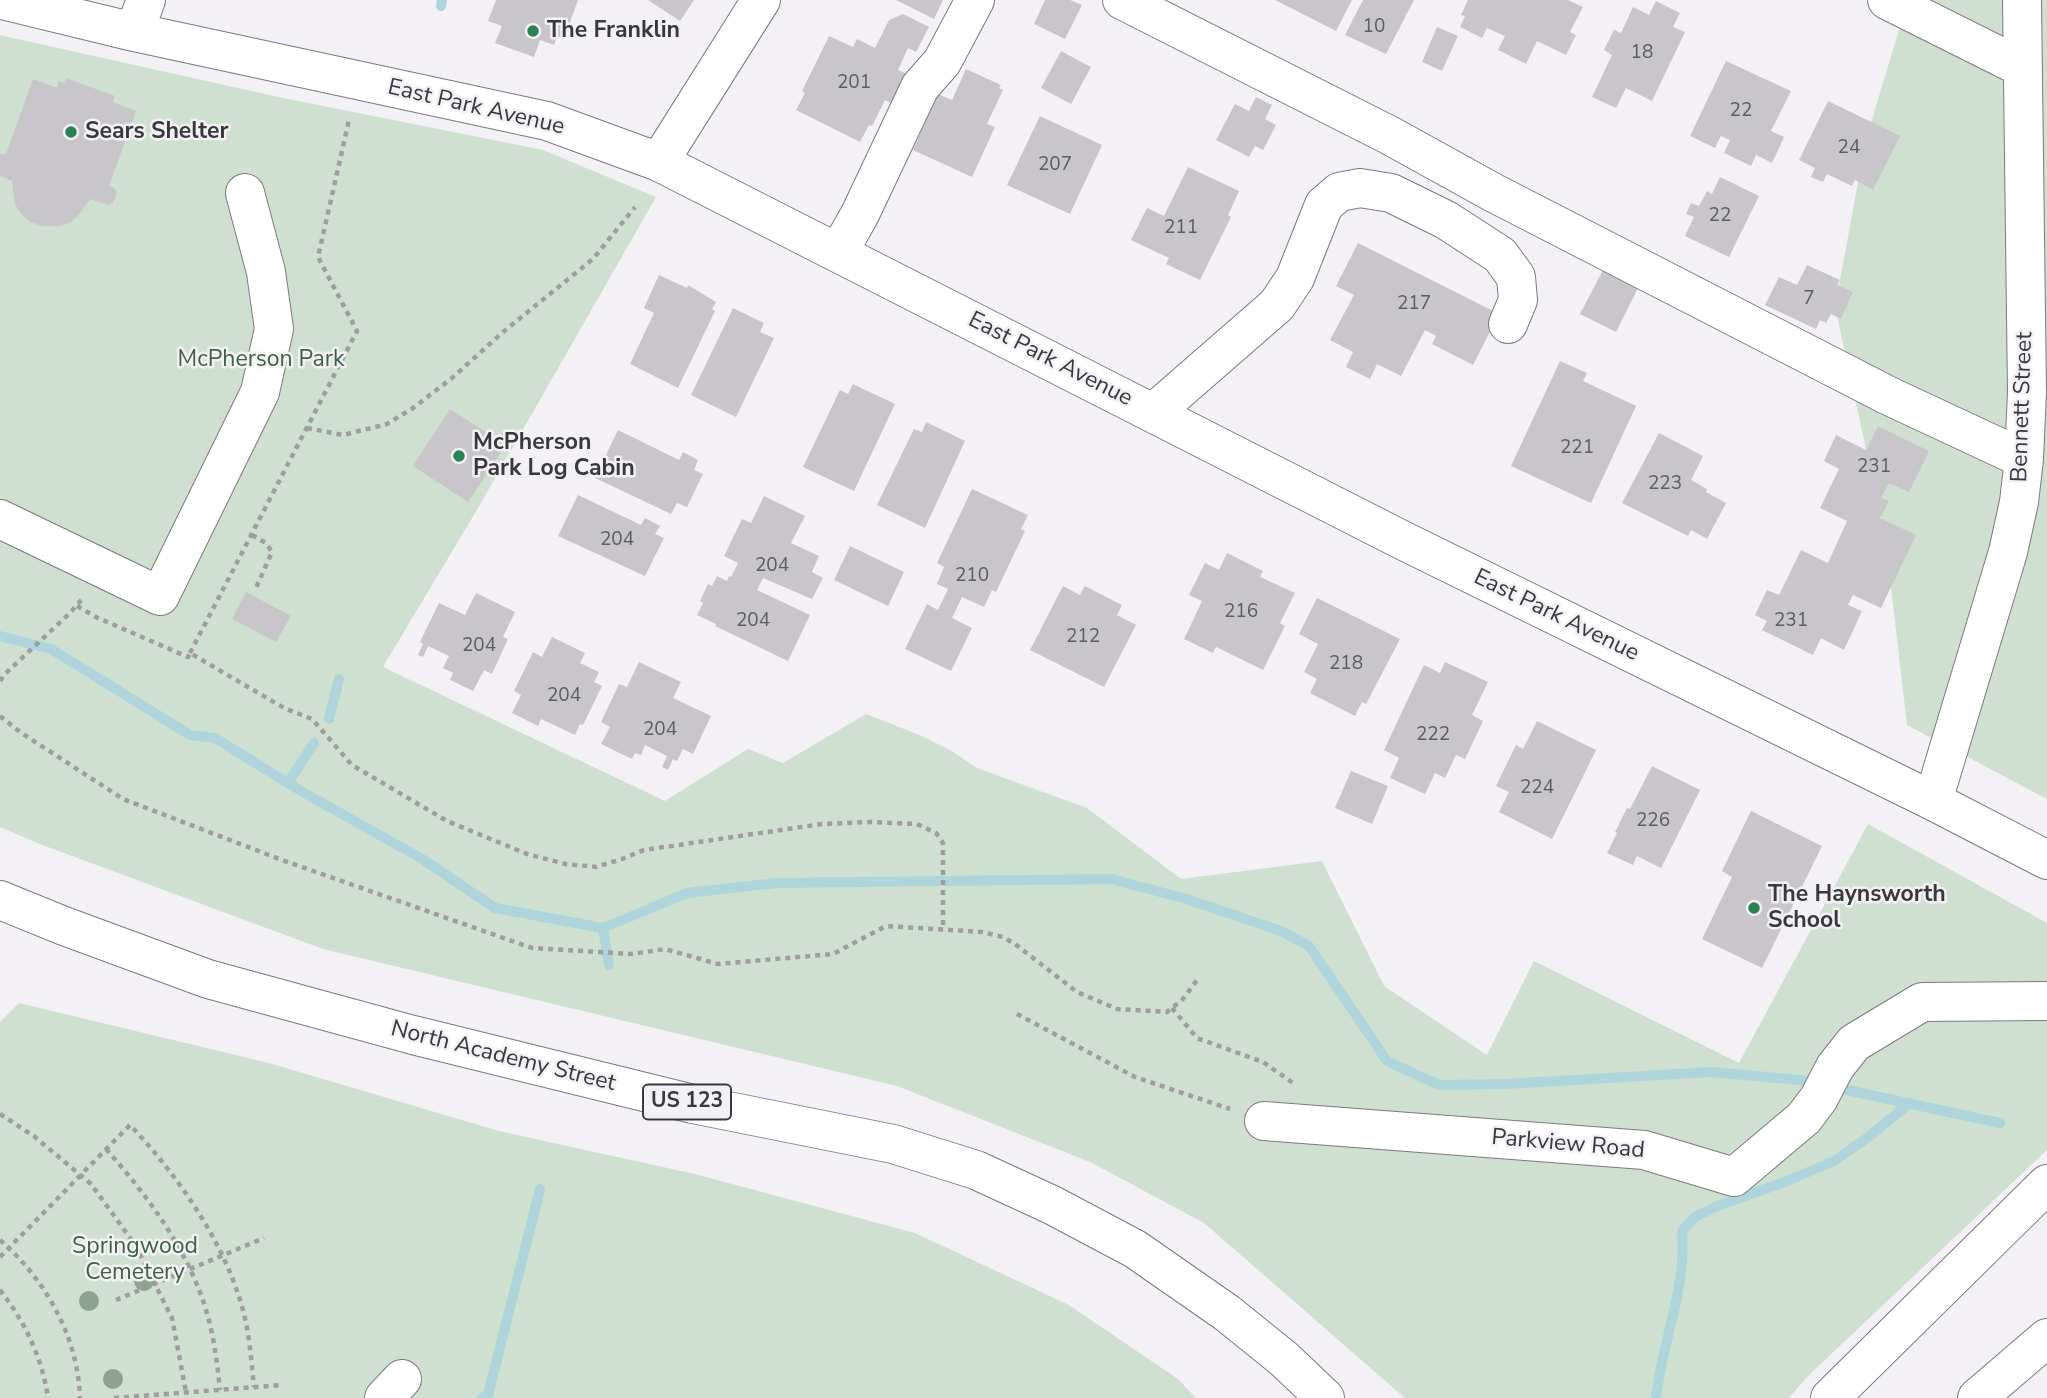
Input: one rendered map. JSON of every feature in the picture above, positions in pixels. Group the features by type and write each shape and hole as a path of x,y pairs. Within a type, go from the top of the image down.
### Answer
{"main road":[{"name":"East Park Avenue","path":"2,0 140,16 547,121 659,162 1404,541 1933,801 2047,860"},
{"path":"659,162 761,0"},
{"path":"838,253 860,214 920,87 943,62 975,0"},
{"path":"1122,0 1389,135 1506,199 1877,390 2024,459"},
{"path":"1887,0 2023,68"},
{"name":"Bennett Street","path":"1933,801 2008,552 2019,502 2024,459 2027,392 2022,0"},
{"path":"1153,413 1277,304 1295,278 1324,205 1339,192 1360,188 1391,192 1446,220 1500,255 1516,277 1518,300 1508,324"},
{"path":"0,519 160,596 260,392 274,329 266,272 245,193"},
{"name":"North Academy Street","path":"0,900 208,979 413,1035 693,1104 893,1144 976,1170 1052,1205 1135,1249 1227,1313 1284,1359 1325,1398"},
{"name":"Parkview Road","path":"1280,1122 1644,1150 1734,1177 1804,1118 1854,1043 1922,1002 2047,1001"},
{"path":"1830,1398 2047,1184"},
{"path":"1977,1398 2047,1338"}],"path":[{"path":"345,139 349,121"},
{"path":"307,428 343,435 387,424 413,408 452,379 503,332 593,259 635,207"},
{"path":"252,535 266,542 272,552 255,590"},
{"path":"0,681 78,606 98,618 188,657 190,653 284,708 312,719 352,765 447,821 540,857 566,864 596,867 643,850 822,824 917,824 936,833 943,843 943,929"},
{"path":"0,716 123,799 282,860 532,948 632,954 666,950 718,964 833,954 886,926 982,932 1003,937 1041,962 1077,992 1117,1009 1167,1013 1183,999 1197,980"},
{"path":"1017,1014 1135,1077 1280,1122 1296,1084 1264,1062 1197,1038 1172,1008"},
{"path":"0,1114 35,1137 91,1184 136,1246 172,1318 186,1392"},
{"path":"0,1257 130,1125 172,1174 197,1209 221,1256 239,1296 250,1339 254,1387"},
{"path":"106,1149 159,1217 189,1270 205,1307 215,1347 220,1390"},
{"path":"116,1300 264,1238"},
{"path":"0,1240 27,1267 60,1317 74,1356 80,1398"},
{"path":"0,1290 29,1335 42,1368 48,1398"},
{"path":"114,1398 282,1385"}],"green space":[{"path":"1908,0 2047,0 2047,799 1907,725 1885,536 1835,307 1866,139"},
{"name":"McPherson Park","path":"0,35 288,99 543,150 656,197 478,508 383,667 665,801 748,749 783,763 866,714 922,736 977,768 1087,808 1181,879 1322,861 1384,986 1487,1055 1534,961 1739,1063 1868,824 2047,923 2047,1150 1807,1377 1789,1398 1405,1398 1204,1223 1090,1162 897,1086 323,949 0,827"},
{"name":"Springwood Cemetery","path":"19,1003 269,1063 499,1131 695,1174 915,1233 1069,1305 1178,1379 1196,1398 0,1398 0,1022"}],"building":[{"name":"The Franklin","path":"496,0 578,0 564,39 557,36 554,45 540,40 534,57 495,43 502,26 488,21"},
{"path":"648,0 694,0 680,21"},
{"path":"896,0 943,0 934,19"},
{"path":"1045,0 1070,0 1082,5 1065,39 1034,24"},
{"path":"1275,0 1352,0 1336,31"},
{"path":"1363,0 1414,0 1386,54 1345,35"},
{"path":"1468,0 1568,0 1583,7 1570,32 1576,35 1566,55 1537,41 1526,64 1498,50 1505,36 1487,28 1482,38 1460,27 1465,16 1461,15"},
{"path":"1656,1 1680,13 1673,27 1685,32 1652,101 1626,88 1616,108 1592,97 1612,55 1604,50 1614,30 1621,33 1633,7 1649,15"},
{"path":"903,14 929,27 916,52 908,48 898,70 907,74 892,104 885,100 872,126 869,125 860,142 796,110 805,93 802,91 829,36 853,47 857,39 875,48 889,20"},
{"path":"1437,27 1458,36 1442,71 1422,62"},
{"path":"1061,51 1091,67 1071,104 1041,88"},
{"path":"1726,61 1791,91 1771,131 1784,137 1772,163 1756,155 1751,166 1724,153 1730,140 1721,136 1715,148 1690,136"},
{"path":"966,69 1001,85 999,88 1003,90 987,124 995,127 972,177 913,150 938,94 952,100"},
{"name":"Sears Shelter","path":"66,78 115,96 113,102 136,111 109,186 117,193 113,203 108,205 90,199 71,222 60,226 42,226 30,222 15,204 12,181 0,176 0,154 6,154 33,79 57,88 59,81 64,83"},
{"path":"1256,97 1272,105 1265,119 1276,125 1263,150 1255,146 1249,157 1216,140 1235,104 1249,111"},
{"path":"1828,101 1900,136 1873,190 1855,180 1852,186 1827,174 1823,182 1811,177 1815,168 1799,160"},
{"path":"1040,116 1102,145 1070,214 1007,185"},
{"path":"1188,167 1239,191 1228,215 1231,217 1200,280 1166,264 1169,258 1131,240 1147,208 1164,216"},
{"path":"1720,177 1759,196 1729,257 1685,236 1694,217 1686,214 1691,203 1699,206 1707,191 1712,194"},
{"path":"1358,243 1499,314 1473,365 1432,344 1436,336 1425,330 1401,376 1377,364 1370,379 1346,367 1353,352 1330,340 1354,295 1336,286"},
{"path":"1807,265 1840,280 1837,285 1853,292 1841,319 1831,314 1826,323 1820,320 1816,329 1765,305 1779,277 1797,285"},
{"path":"1603,270 1638,288 1616,332 1580,314"},
{"path":"659,275 687,288 688,285 716,302 712,309 715,311 678,388 630,364 654,313 644,308"},
{"path":"733,308 764,323 760,332 774,338 736,417 691,395"},
{"path":"1560,361 1587,373 1583,381 1636,406 1591,503 1511,466"},
{"path":"853,384 895,404 854,491 803,467 840,390 848,394"},
{"name":"McPherson Park Log Cabin","path":"450,409 506,445 468,502 413,466"},
{"path":"926,422 965,441 925,528 877,505 914,429 922,432"},
{"path":"1878,426 1929,451 1909,492 1889,483 1881,498 1889,501 1880,518 1916,535 1881,608 1853,595 1848,605 1862,611 1844,650 1821,638 1813,655 1762,630 1767,621 1755,615 1767,590 1779,595 1801,550 1828,563 1847,521 1820,508 1839,469 1824,461 1836,435 1866,450"},
{"path":"618,430 679,460 683,452 698,460 694,470 703,474 687,507 677,503 671,514 595,478"},
{"path":"1659,433 1703,456 1691,480 1726,503 1707,539 1691,530 1688,536 1622,503"},
{"path":"972,489 1028,515 1021,529 1025,531 996,592 992,590 984,607 962,597 952,618 972,628 951,671 905,649 927,604 938,610 948,589 937,584 944,567 937,563"},
{"path":"578,495 641,525 645,518 660,526 655,534 664,538 645,576 558,536"},
{"path":"764,496 805,516 791,543 819,556 812,572 823,578 812,599 763,578 757,590 810,615 788,661 697,615 708,584 712,586 717,576 727,581 729,576 731,577 738,563 724,556 742,519 751,523"},
{"path":"850,546 904,572 888,606 834,580"},
{"path":"1227,553 1263,571 1260,577 1295,593 1280,623 1285,626 1263,670 1216,647 1213,653 1184,639 1202,601 1189,595 1205,563 1219,570"},
{"path":"1063,586 1080,595 1085,586 1122,605 1117,615 1136,625 1104,687 1030,650"},
{"path":"246,592 291,616 276,642 232,619"},
{"path":"476,593 515,612 503,637 508,639 492,674 484,670 473,691 450,680 453,673 443,668 449,656 428,646 423,657 418,655 423,644 420,642 439,603 465,615"},
{"path":"1317,598 1400,639 1366,704 1362,702 1355,716 1310,693 1317,679 1304,672 1318,644 1299,634"},
{"path":"552,637 585,653 580,663 599,672 594,682 602,686 583,725 580,724 575,735 541,719 538,726 512,713 521,695 514,691 533,652 542,657"},
{"path":"639,662 681,682 673,698 711,716 693,754 683,749 677,761 673,759 668,770 662,767 667,756 645,745 641,755 635,753 632,759 601,744 610,727 601,722 619,684 627,687"},
{"path":"1445,662 1488,682 1472,715 1483,721 1465,759 1456,755 1445,778 1435,773 1425,794 1390,778 1399,758 1384,750 1424,665 1440,673"},
{"path":"1537,721 1596,750 1552,839 1499,812 1509,792 1496,786 1516,745 1523,749"},
{"path":"1652,766 1700,790 1661,868 1637,856 1633,865 1607,853 1627,808 1630,809"},
{"path":"1351,771 1388,786 1372,824 1335,808"},
{"name":"The Haynsworth School","path":"1751,811 1822,846 1762,968 1702,939 1732,877 1722,871"}],"waterway":[{"path":"441,6 442,0"},
{"path":"0,636 51,649 190,735 215,738 301,791 424,860 495,908 603,928 687,893 776,883 1112,879 1186,899 1281,931 1309,946 1387,1061 1439,1085 1506,1084 1711,1072 1800,1080 2000,1123"},
{"path":"329,719 339,679"},
{"path":"288,783 314,743"},
{"path":"603,928 609,965"},
{"path":"1656,1398 1678,1294 1683,1252 1682,1231 1695,1217 1715,1207 1834,1161 1910,1103"},
{"path":"482,1398 488,1395 540,1189"}],"place":[{"name":"The Franklin","path":"533,31"},
{"name":"Sears Shelter","path":"71,132"},
{"name":"McPherson Park Log Cabin","path":"459,456"},
{"name":"The Haynsworth School","path":"1754,908"}]}
